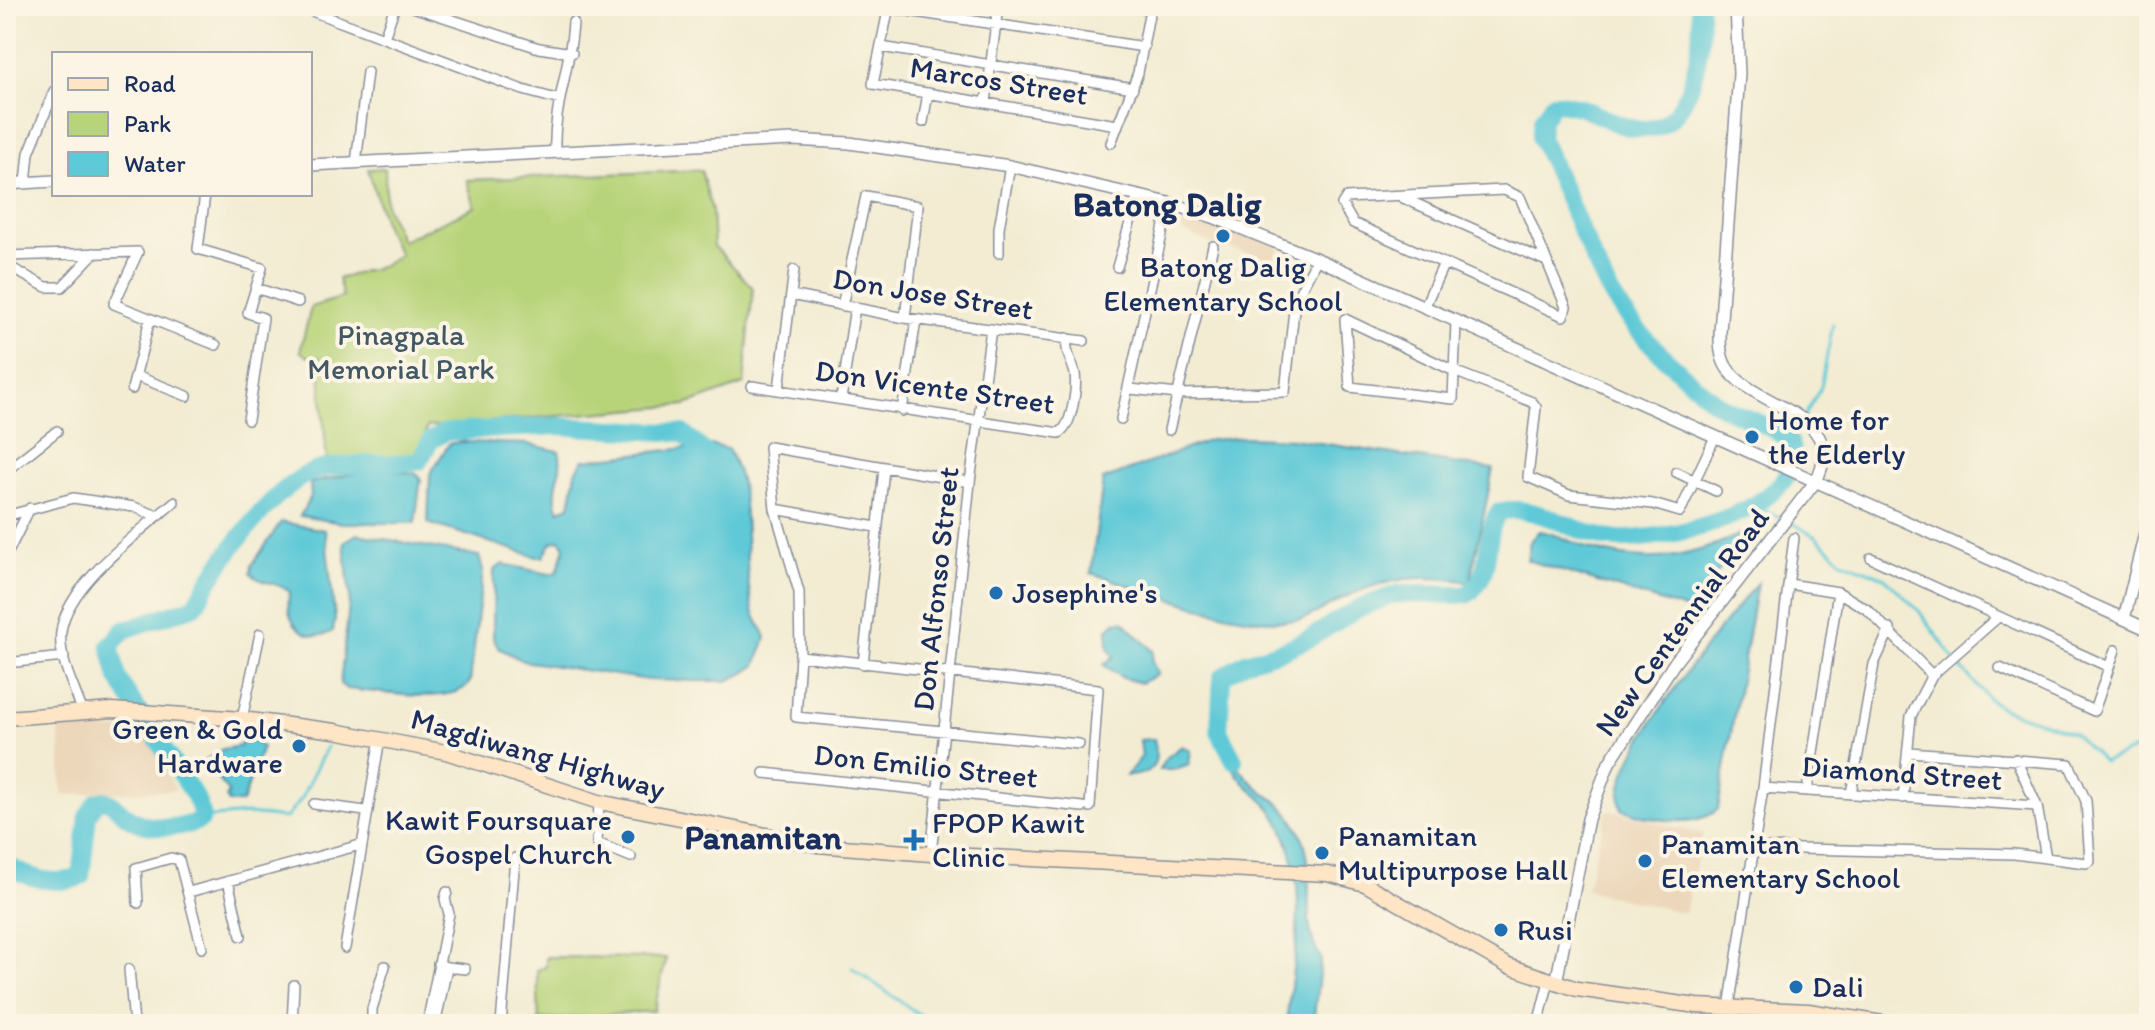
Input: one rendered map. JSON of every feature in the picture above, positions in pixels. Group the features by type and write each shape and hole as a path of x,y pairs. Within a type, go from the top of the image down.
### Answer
{"main road":[{"name":"Magdiwang Highway","path":"6,718 82,710 130,711 242,719 380,738 446,752 599,802 757,836 931,854 1314,873 1359,881 1469,947 1553,982 1626,998 1729,1008 1808,1011 1889,1024"}],"street":[{"path":"298,6 560,100"},
{"path":"384,38 395,6"},
{"path":"410,6 539,48 572,53"},
{"path":"986,103 998,6"},
{"path":"1111,143 1133,88 1144,47 1150,9 1135,6"},
{"path":"1736,6 1739,74 1720,345 1727,368 1735,378 1804,420 1816,432 1823,453 1816,481"},
{"path":"1133,88 881,47 889,7 1144,47"},
{"path":"555,151 554,123 572,53 573,22"},
{"name":"Marcos Street","path":"881,47 873,84 1117,125"},
{"path":"356,163 367,72"},
{"path":"923,122 928,93"},
{"path":"26,183 29,153 52,96"},
{"path":"312,165 792,140 849,143 1010,166 1169,203 1317,259 2149,630"},
{"path":"999,253 999,228 1010,166"},
{"path":"6,206 8,184 52,181"},
{"path":"1513,191 1520,197 1546,261 1566,307 1563,316 1353,223 1345,214 1342,204 1346,198 1513,191"},
{"path":"205,196 198,249 262,268 248,313 263,318 248,420"},
{"path":"842,306 866,196 918,206 905,318"},
{"path":"1117,267 1138,196"},
{"path":"1400,196 1546,261"},
{"path":"1121,419 1169,203"},
{"path":"1169,430 1213,246"},
{"path":"6,256 138,252 114,304 216,345"},
{"path":"6,265 46,287 62,287 94,253"},
{"path":"1130,389 1178,394 1285,392 1295,301 1317,259"},
{"path":"1424,308 1444,263"},
{"path":"779,389 794,270"},
{"path":"256,288 298,302"},
{"name":"Don Jose Street","path":"791,295 916,320 1084,341"},
{"path":"841,399 855,307"},
{"path":"132,389 150,319"},
{"path":"1456,322 1454,371 1453,399 1350,387 1345,319 1454,371 1532,402 1536,407 1528,477 1569,495 1653,504 1680,512 1715,437"},
{"path":"902,411 916,320"},
{"name":"Don Alfonso Street","path":"931,854 970,482 991,329"},
{"name":"Don Vicente Street","path":"752,386 1059,433 1064,431 1075,376 1065,353 1067,338"},
{"path":"136,376 187,396"},
{"path":"6,471 57,431"},
{"path":"970,482 769,447 775,509 799,592 800,656 796,717 1079,744"},
{"path":"863,664 884,469"},
{"path":"1676,472 1716,491"},
{"name":"New Centennial Road","path":"1553,982 1583,838 1602,776 1650,697 1816,481"},
{"path":"6,516 73,498 134,507 158,516"},
{"path":"82,710 64,657 61,633 79,590 174,502"},
{"path":"6,556 30,508"},
{"path":"775,509 876,527"},
{"path":"2124,619 2149,517"},
{"path":"1729,1008 1763,788 1794,538"},
{"path":"1871,558 2109,667"},
{"path":"1789,584 1838,592 1890,629 1934,672"},
{"path":"1807,791 1838,592"},
{"path":"1903,798 1911,716 1934,672 1997,618"},
{"path":"1851,794 1874,664 1890,629"},
{"path":"242,719 260,634"},
{"path":"2000,668 2094,711 2115,650"},
{"name":"Don Emilio Street","path":"764,773 1087,807 1098,689 800,656"},
{"path":"6,663 64,657"},
{"path":"345,948 365,811 380,738"},
{"path":"1754,848 2014,854 2089,862 2086,801 2069,764 1909,752"},
{"path":"2016,759 2037,806 2046,858"},
{"name":"Diamond Street","path":"1763,788 2037,806"},
{"path":"599,802 597,843 631,857"},
{"path":"314,804 365,811"},
{"path":"189,892 360,845"},
{"path":"501,1024 515,858"},
{"path":"138,903 136,868 160,860 179,860 202,948"},
{"path":"228,881 241,936"},
{"path":"427,1022 442,966 449,914 445,899 447,892"},
{"path":"372,1024 372,1009 385,966"},
{"path":"442,966 465,969"},
{"path":"129,969 134,1024"},
{"path":"1538,1024 1553,982"},
{"path":"292,1024 294,985"},
{"path":"570,1024 618,1020"}],"shaded area":[{"name":"Batong Dalig Elementary School","path":"1187,213 1280,247 1273,260 1208,243 1180,230"},
{"path":"59,727 143,731 176,790 62,795"},
{"name":"Panamitan Elementary School","path":"1607,810 1703,834 1685,913 1586,890"}],"green space":[{"name":"Pinagpala Memorial Park","path":"385,168 386,206 401,241 475,207 467,180 701,170 712,211 714,246 753,288 744,384 686,405 427,427 419,457 327,464 319,357 308,357 300,351 311,307 343,297 338,279 382,266 400,255 386,229 368,169"},
{"path":"546,957 666,958 654,1011 539,1020 537,970 546,967"}],"water":[{"path":"1246,437 1293,439 1493,469 1470,582 1437,578 1391,581 1361,590 1307,617 1279,621 1225,614 1091,573 1103,480 1210,440"},
{"path":"449,444 527,444 559,451 556,503 559,510 570,506 576,472 583,460 712,445 728,449 741,487 753,610 766,638 756,665 727,681 649,680 523,661 499,648 493,638 494,570 503,564 549,574 557,572 565,547 560,540 552,542 543,557 537,557 428,523 430,474"},
{"path":"370,470 415,473 421,478 415,523 342,523 300,516 311,496 310,483"},
{"path":"281,522 325,530 335,619 333,631 323,635 305,633 293,621 288,603 290,592 251,573 252,565"},
{"path":"1752,529 1688,610 1527,560 1530,541 1539,531 1614,555 1655,558 1692,552"},
{"path":"357,534 479,556 483,570 470,682 461,690 413,696 347,689 340,684 350,597 344,542"},
{"path":"1757,583 1718,809 1698,819 1672,821 1622,809 1621,789 1630,761 1648,729 1696,659"},
{"path":"1123,621 1153,651 1152,662 1158,674 1141,683 1123,678 1104,665 1114,656 1108,648 1108,629 1115,622"},
{"path":"248,737 262,747 242,803 229,803 226,797 229,793 204,761 223,749 241,746 241,739"},
{"path":"1222,738 1245,775 1281,805 1294,821 1306,848 1310,928 1321,958 1313,1024 1286,1024 1298,913 1293,858 1284,832 1270,808 1236,773"},
{"path":"1154,739 1156,756 1152,767 1143,773 1126,776 1142,756 1140,740"},
{"path":"1182,746 1191,751 1189,764 1173,770 1159,770 1165,759"}],"waterway":[{"path":"1234,760 1219,731 1222,677 1245,662 1284,650 1361,607 1397,594 1466,595 1475,587 1485,567 1490,533 1499,512 1512,510 1539,514 1605,538 1657,536 1690,530 1754,505 1777,488 1791,467 1790,442 1771,428 1719,405 1669,362 1629,319 1609,290 1540,138 1542,120 1553,103 1579,107 1634,128 1662,125 1675,114 1692,80 1700,40 1699,6"},
{"path":"1790,442 1821,387 1833,324"},
{"path":"6,864 42,880 62,881 81,877 88,815 97,802 104,800 142,824 173,827 201,820 196,798 118,678 110,646 124,630 195,606 249,526 285,489 303,476 333,467 419,461 431,440 446,432 557,426 683,433 710,456"},
{"path":"1755,506 1782,518"},
{"path":"1789,521 1816,537 1842,561 1885,578 1919,611 1956,662 1988,698 2003,709 2073,733 2103,762 2149,744"},
{"path":"202,818 248,814 286,818 301,799 327,746"},
{"path":"852,968 933,1024"}],"place":[{"name":"Batong Dalig Elementary School","path":"1223,236"},
{"name":"Home for the Elderly","path":"1752,437"},
{"name":"Josephine's","path":"996,593"},
{"name":"Green & Gold Hardware","path":"299,746"},
{"name":"Kawit Foursquare Gospel Church","path":"628,837"},
{"name":"FPOP Kawit Clinic","path":"914,840"},
{"name":"Panamitan Multipurpose Hall","path":"1322,853"},
{"name":"Panamitan Elementary School","path":"1645,861"},
{"name":"Rusi","path":"1501,930"},
{"name":"Dali","path":"1796,987"}],"district":[{"name":"Batong Dalig","path":"1167,204"},
{"name":"Panamitan","path":"763,837"}]}
